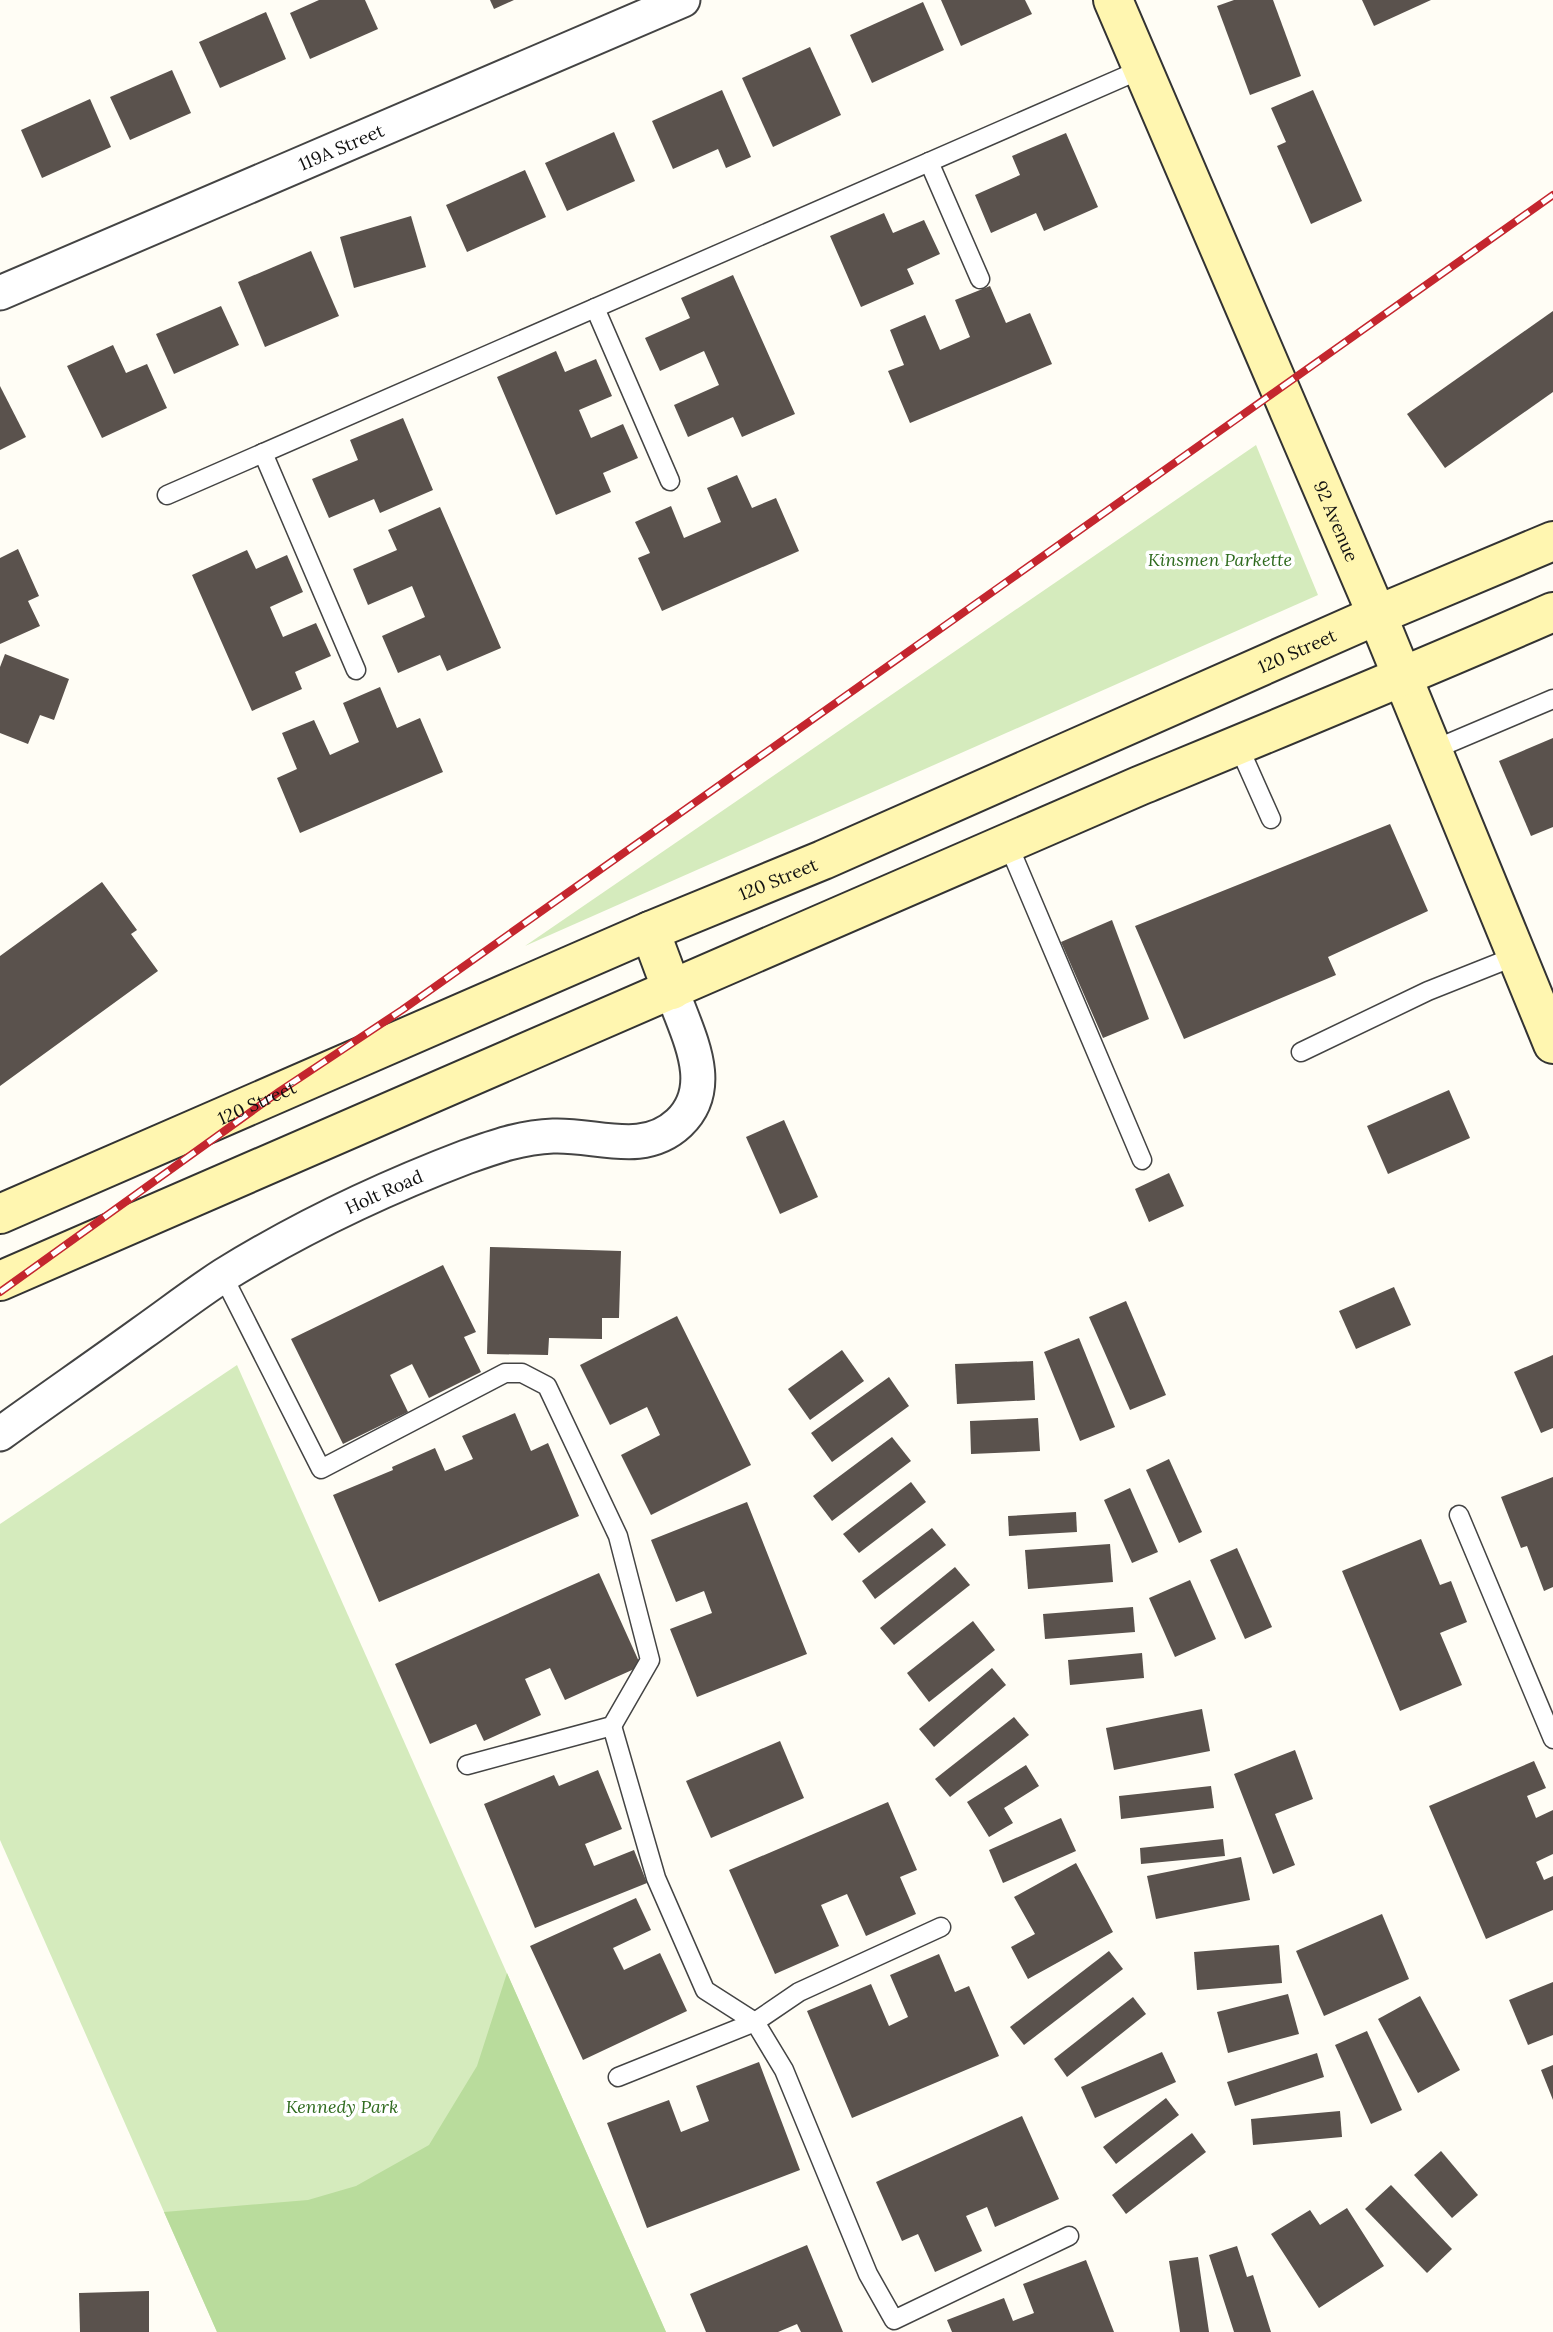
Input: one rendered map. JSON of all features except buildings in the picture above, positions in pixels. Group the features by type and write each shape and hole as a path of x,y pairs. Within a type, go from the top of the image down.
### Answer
{"main road":[{"name":"92 Avenue","path":"1113,0 1377,615 1553,1044"},
{"name":"120 Street","path":"0,1214 650,931 823,860 1377,615 1553,541"},
{"path":"0,1281 1007,844 1553,612"},
{"path":"650,931 672,990"}],"street":[{"name":"119A Street","path":"0,293 662,4"},
{"name":"Holt Road","path":"0,1434 223,1276 326,1218 444,1165 515,1141 546,1137 643,1142 670,1130 687,1114 694,1102 698,1079 695,1055 672,990"}],"lane":[{"path":"167,495 1142,69"},
{"path":"929,162 980,279"},
{"path":"595,308 670,481"},
{"path":"263,453 356,670"},
{"path":"1433,750 1553,699"},
{"path":"1238,745 1271,819"},
{"path":"1007,844 1142,1160"},
{"path":"1301,1052 1428,991 1516,956"},
{"path":"223,1276 321,1469 505,1373 522,1373 547,1386 618,1536 650,1660 612,1726 467,1765"},
{"path":"1460,1515 1553,1739"},
{"path":"612,1726 656,1878 705,1990 755,2022 784,2070 892,2326 1069,2236"},
{"path":"618,2077 755,2022 799,1992 941,1927"}],"green space":[{"name":"Kinsmen Parkette","path":"1256,445 1318,595 525,946"},
{"name":"Kennedy Park","path":"237,1365 666,2332 217,2332 0,1840 0,1524"},
{"path":"507,1973 666,2332 217,2332 164,2212 308,2200 356,2186 429,2145 477,2066"}],"railway":[{"path":"0,1292 280,1091 402,1010 1553,195"}]}
